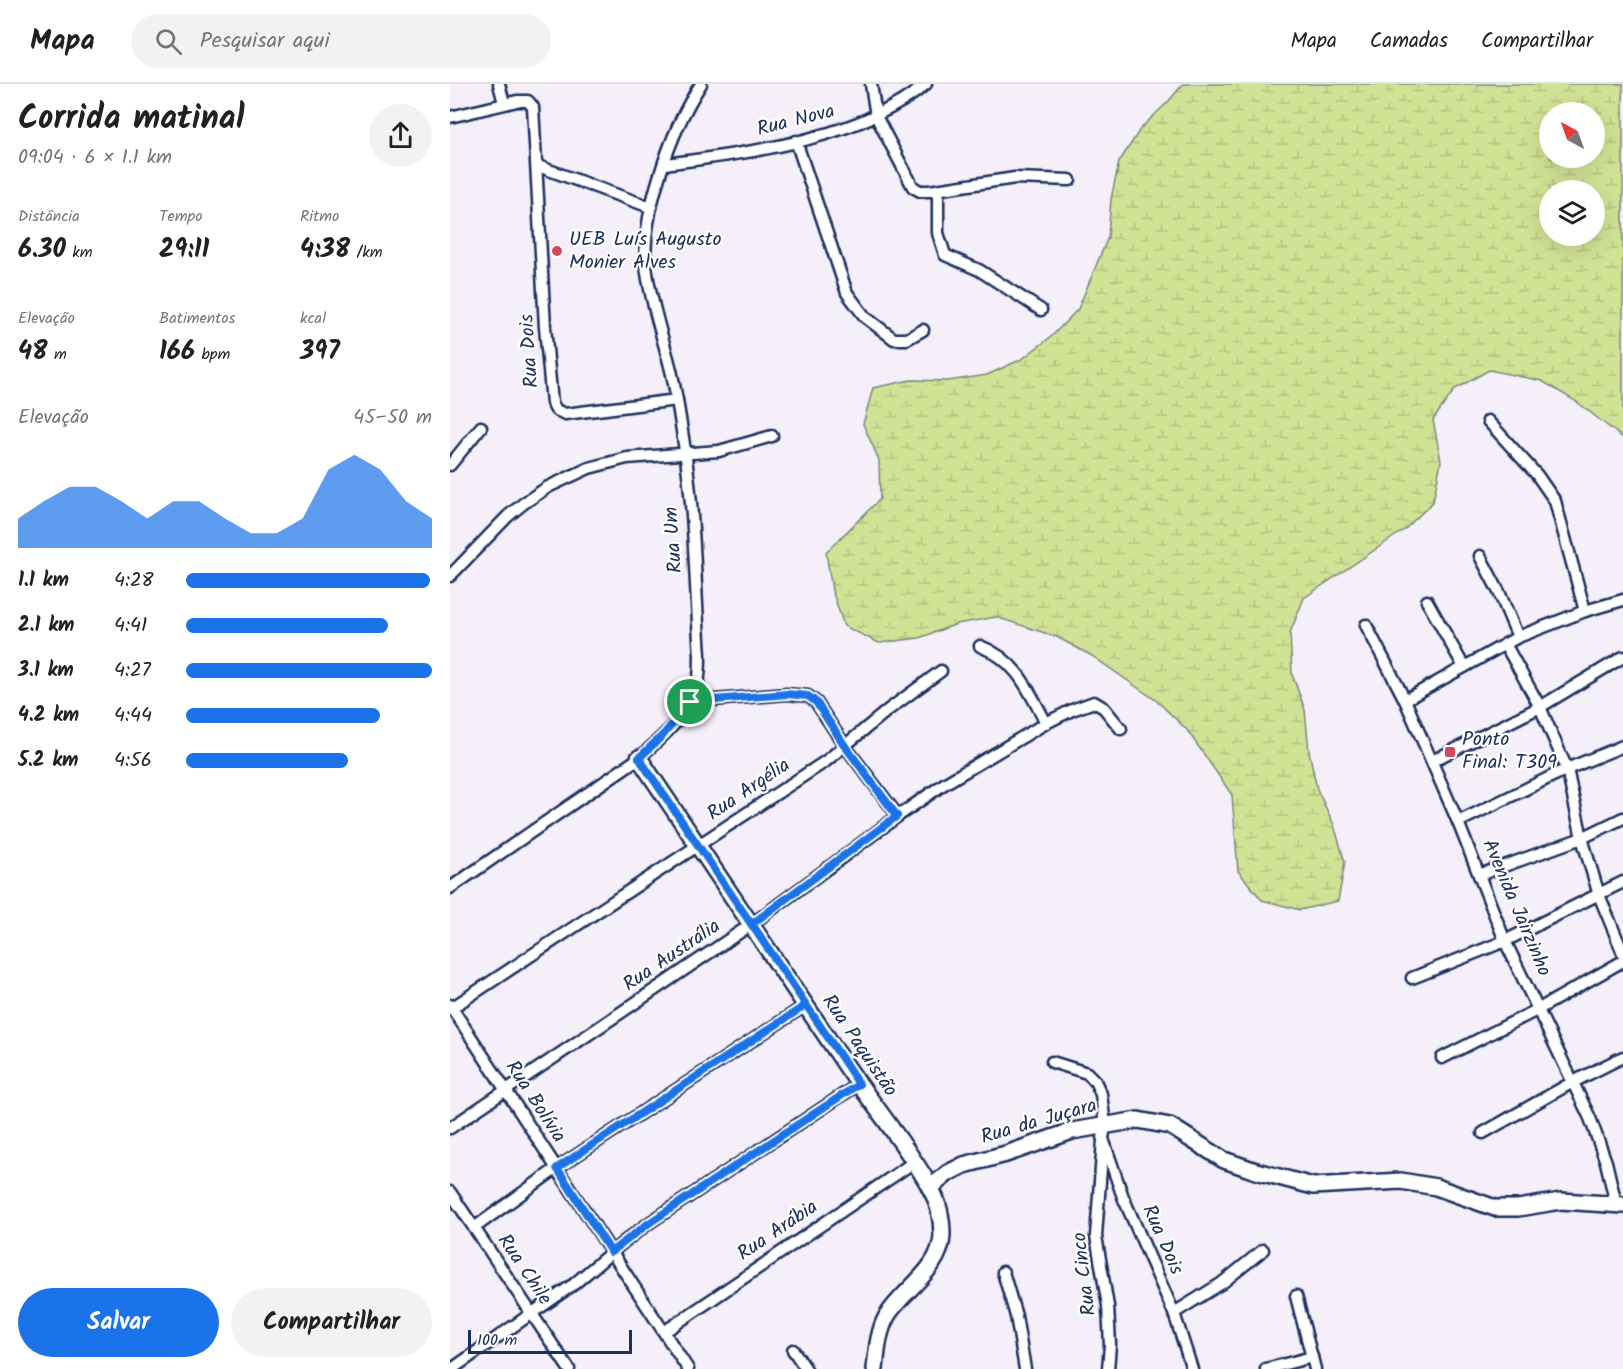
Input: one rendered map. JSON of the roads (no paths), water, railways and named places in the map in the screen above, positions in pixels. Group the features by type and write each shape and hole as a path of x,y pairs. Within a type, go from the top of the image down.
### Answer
{"street":[{"path":"499,84 504,103"},
{"name":"Rua Um","path":"450,888 554,819 639,758 664,734 690,702 697,689 700,676 700,655 685,454 677,400 646,272 645,249 651,207 665,164 681,119 701,84"},
{"path":"871,84 876,116 913,187 920,191 1015,178 1070,180"},
{"name":"Rua Nova","path":"665,164 731,155 836,131 876,116 926,84"},
{"name":"Rua Dois","path":"450,117 504,103 526,100 532,105 538,166 545,327 556,410 565,414 677,400"},
{"path":"796,141 847,292 865,317 894,339 907,339 923,330"},
{"path":"538,166 651,207"},
{"path":"938,190 938,234 945,255 979,270 1041,310"},
{"path":"1488,421 1537,475 1555,501 1585,611"},
{"path":"450,465 481,428"},
{"path":"450,576 524,502 589,468 610,461 719,451 772,436"},
{"path":"1480,556 1499,592 1518,637"},
{"path":"1405,700 1518,637 1585,611 1623,600"},
{"path":"1427,601 1464,667"},
{"name":"Avenida Jairzinho","path":"1366,625 1405,700 1458,822 1505,941 1590,1118 1620,1205"},
{"path":"1505,644 1540,707 1567,769 1582,838 1599,895 1623,954"},
{"path":"980,646 1009,662 1046,723"},
{"path":"1432,761 1540,707 1623,657"},
{"name":"Rua Argélia","path":"451,1007 698,846 845,746 888,710 942,671"},
{"path":"690,702 772,694 808,696 816,702 845,746 897,816"},
{"name":"Rua Austrália","path":"450,1128 752,924 897,816 944,784 1046,723 1094,702 1104,708 1121,729"},
{"path":"1458,822 1567,769 1623,746"},
{"name":"Rua Paquistão","path":"639,758 930,1188 941,1220 941,1246 931,1265 887,1317 880,1336 875,1369"},
{"path":"1479,875 1582,838 1623,818"},
{"path":"1412,978 1505,941 1623,882"},
{"path":"1442,1058 1537,1010 1623,961"},
{"path":"474,1228 557,1168 806,1005"},
{"name":"Rua Bolívia","path":"451,1007 688,1369"},
{"path":"1483,1133 1573,1082 1623,1057"},
{"path":"1052,1062 1087,1072 1095,1081 1101,1094 1104,1132"},
{"path":"451,1368 532,1315 649,1223 859,1084"},
{"name":"Rua da Juçara","path":"930,1188 948,1173 964,1165 1006,1154 1072,1131 1104,1132 1138,1120 1170,1126 1224,1160 1313,1186 1401,1181 1436,1187 1495,1208 1518,1208 1561,1201 1620,1205"},
{"name":"Rua Dois","path":"1104,1132 1120,1190 1174,1313 1192,1369"},
{"name":"Rua Cinco","path":"1104,1132 1096,1236 1108,1306 1110,1345 1108,1369"},
{"name":"Rua Arábia","path":"664,1332 914,1162"},
{"name":"Rua Chile","path":"450,1192 569,1369"},
{"path":"1174,1313 1222,1283 1263,1250"},
{"path":"1003,1272 1016,1316 1025,1369"},
{"path":"1296,1296 1315,1369"},
{"path":"794,1350 806,1369"},
{"path":"1266,1369 1312,1357"}],"place":[{"name":"UEB Luís Augusto Monier Alves","path":"557,251"},
{"name":"Ponto Final: T309","path":"1450,752"}]}
